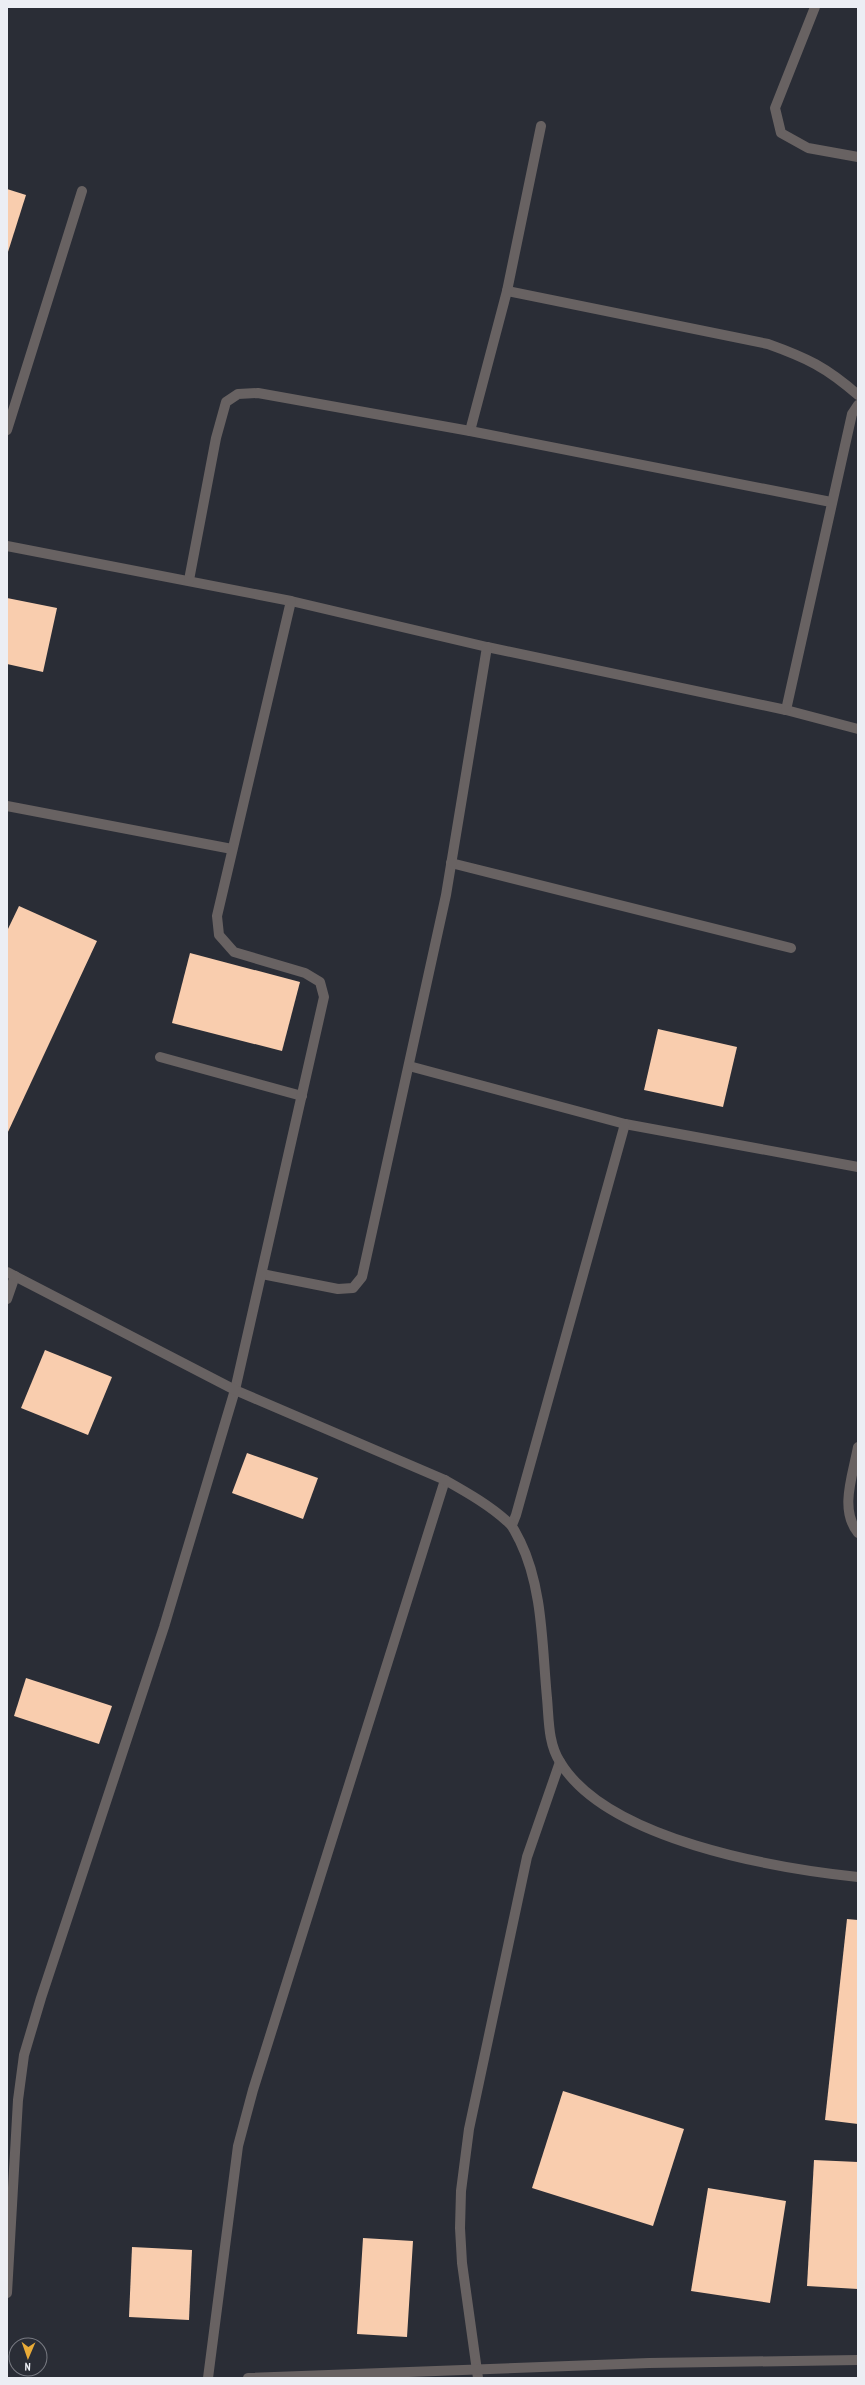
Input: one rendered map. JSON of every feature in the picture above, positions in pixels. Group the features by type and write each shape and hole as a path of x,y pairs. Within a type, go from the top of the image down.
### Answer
{"street":[{"path":"815,7 775,108 781,133 808,148 858,157"},
{"path":"470,431 507,291 541,126"},
{"path":"7,430 82,191"},
{"path":"507,291 768,344 805,358 832,373 858,395"},
{"path":"189,580 216,438 226,402 238,394 258,393 470,431 831,502"},
{"path":"786,710 831,502 852,414 858,405"},
{"path":"7,546 189,580 291,601 487,647 786,710 858,729"},
{"path":"7,2293 18,2100 24,2055 164,1627 236,1390 324,997 320,982 305,973 234,952 219,935 217,916 291,601"},
{"path":"262,1274 338,1289 353,1288 362,1277 409,1066 451,863 487,647"},
{"path":"7,806 232,849"},
{"path":"451,863 791,948"},
{"path":"160,1057 302,1096"},
{"path":"409,1066 625,1124 858,1167"},
{"path":"512,1525 519,1507 625,1124"},
{"path":"7,1299 11,1274 236,1390 445,1480 476,1497 512,1525 530,1563 537,1598 549,1733 560,1762 577,1783 611,1811 639,1825 669,1836 728,1854 802,1871 858,1877"},
{"path":"858,1447 847,1506 853,1527 858,1533"},
{"path":"208,2378 238,2146 253,2090 445,1480"},
{"path":"478,2374 462,2263 460,2228 461,2191 469,2129 527,1857 560,1762"},
{"path":"248,2378 478,2374 649,2363 858,2360"}],"building":[{"path":"7,189 26,195 7,255"},
{"path":"7,598 57,608 43,672 7,664"},
{"path":"19,906 97,941 7,1134 7,931"},
{"path":"190,953 300,982 282,1051 172,1023"},
{"path":"658,1029 737,1047 723,1107 644,1090"},
{"path":"45,1350 112,1377 88,1435 21,1408"},
{"path":"247,1453 318,1478 303,1519 232,1493"},
{"path":"26,1678 112,1706 99,1744 14,1716"},
{"path":"847,1919 858,1920 858,2124 825,2120"},
{"path":"563,2091 684,2129 653,2226 532,2188"},
{"path":"814,2160 858,2162 858,2289 807,2286"},
{"path":"708,2188 786,2201 770,2303 691,2291"},
{"path":"363,2238 413,2241 407,2337 357,2334"},
{"path":"132,2247 192,2250 189,2320 129,2317"}]}
